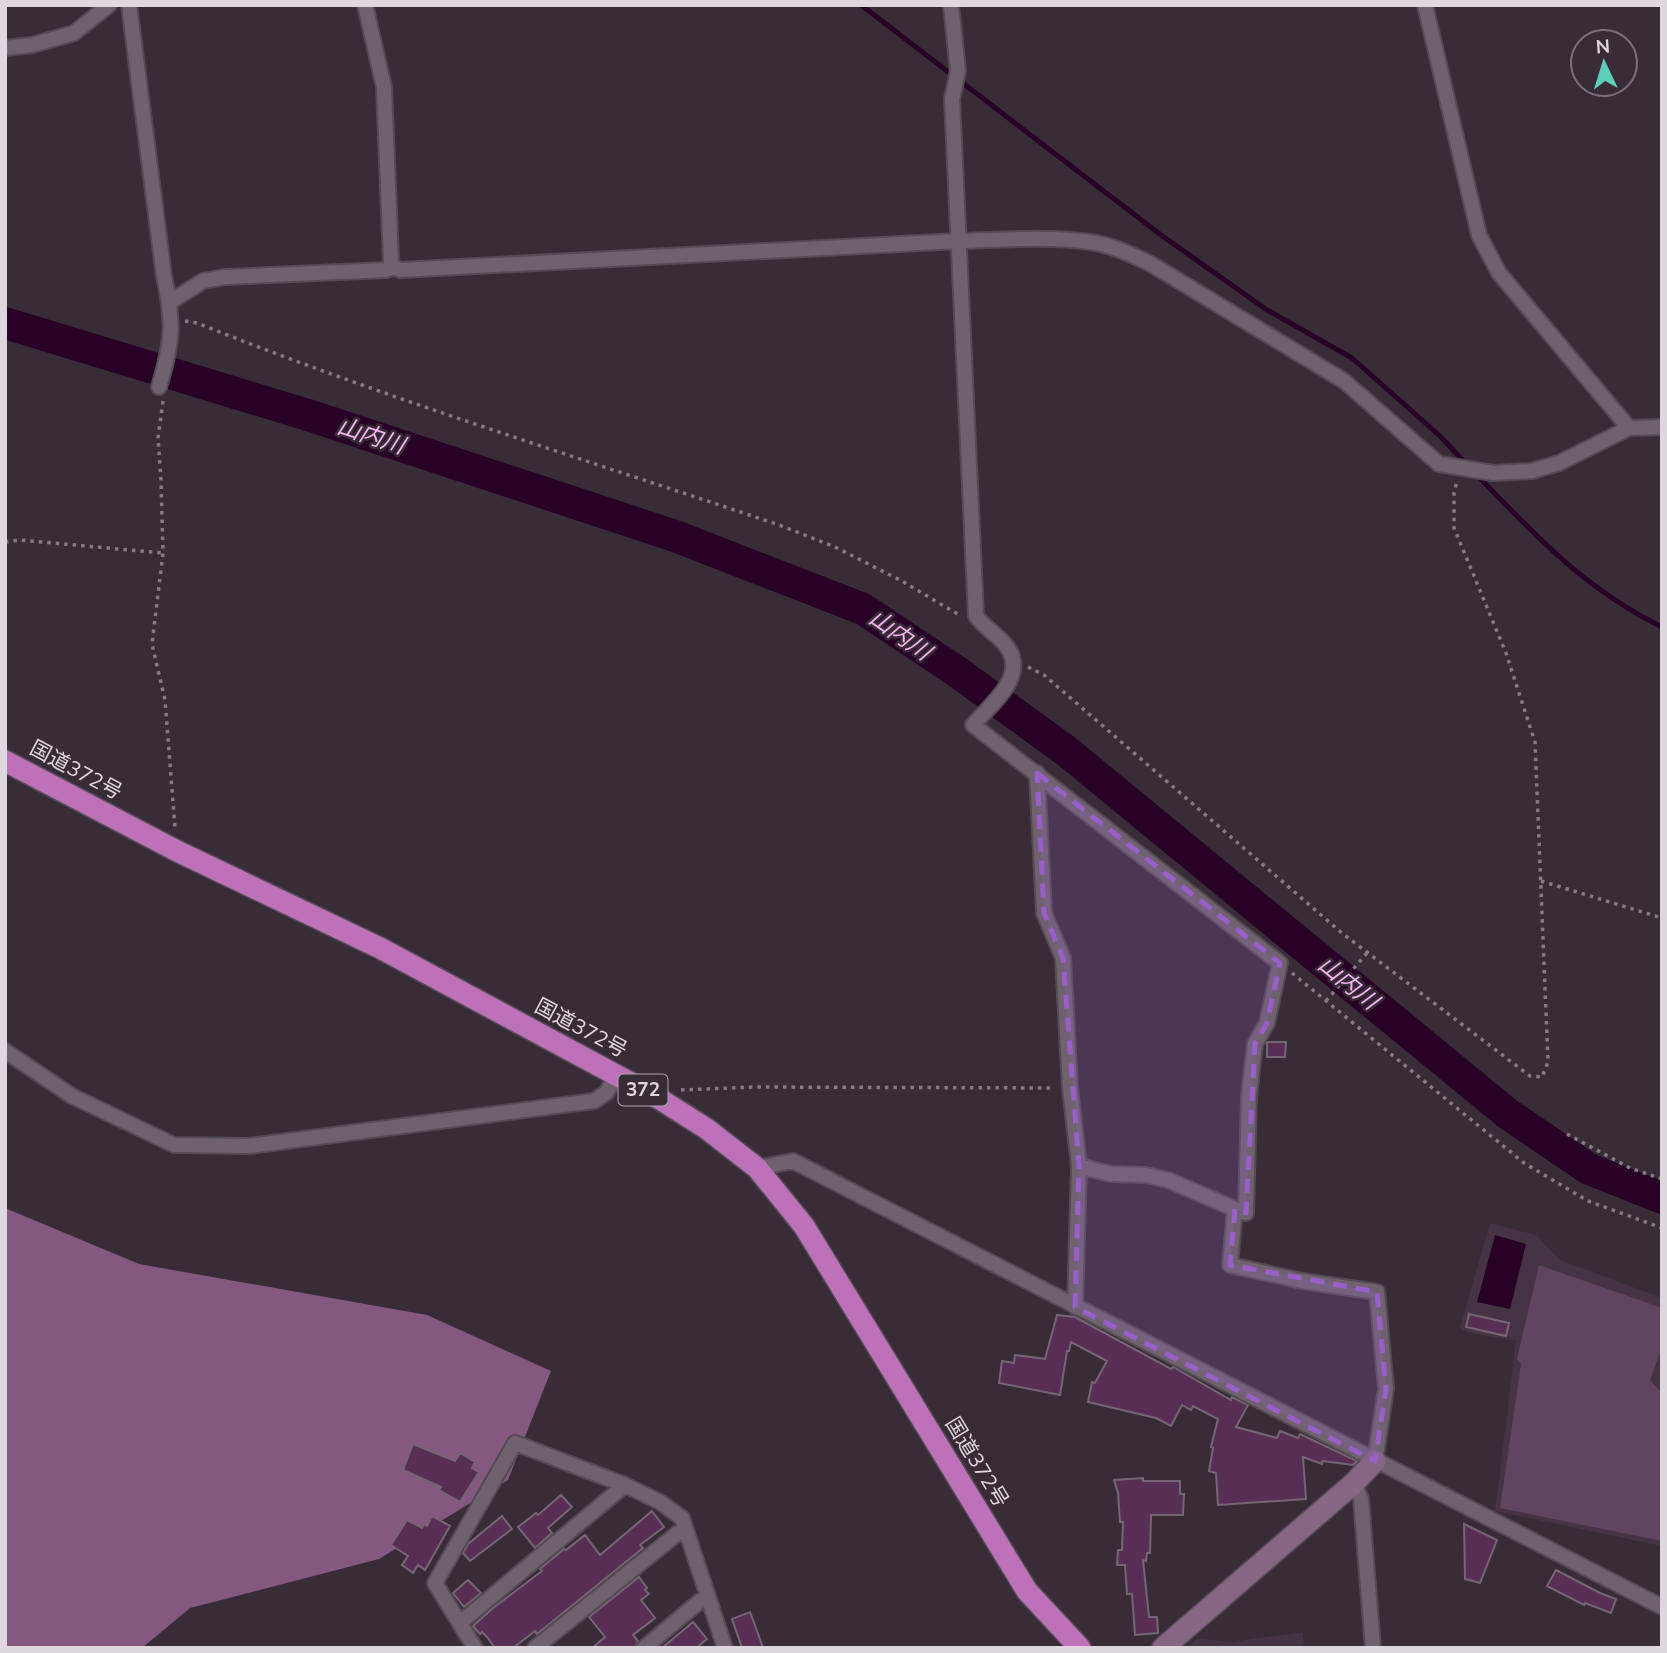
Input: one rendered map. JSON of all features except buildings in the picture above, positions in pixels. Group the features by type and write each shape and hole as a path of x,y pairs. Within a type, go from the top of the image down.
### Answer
{"highway":[{"name":"国道372号","path":"5,761 177,851 380,948 617,1075 707,1129 757,1168 804,1227 1027,1591 1080,1648"}],"street":[{"path":"5,48 32,45 74,33 109,5"},
{"path":"129,5 172,320 170,351 159,387"},
{"path":"365,5 384,87 391,261 394,267 400,270 958,241 1017,239 1091,242 1124,251 1151,264 1344,381 1439,464 1493,473 1532,471 1559,463 1629,428 1662,426"},
{"path":"951,5 958,71 952,99 976,616 983,626 1004,644 1014,660 1012,679 973,725 1280,963 1266,1023 1255,1044 1249,1096 1246,1213 1168,1180 1146,1175 1111,1174 1079,1166"},
{"path":"1425,5 1479,235 1489,257 1499,273 1629,428"},
{"path":"170,302 203,281 225,277 386,270 394,267"},
{"path":"1037,774 1044,913 1063,958 1070,1088 1079,1166 1075,1307"},
{"path":"5,1051 72,1096 174,1145 249,1146 594,1101 607,1093 617,1075"},
{"path":"757,1168 793,1161 1662,1607"},
{"path":"1164,1648 1354,1483 1375,1461 1386,1388 1377,1292 1230,1265 1235,1209"},
{"path":"475,1648 435,1583 515,1443 625,1485 660,1502 682,1518 725,1648"},
{"path":"1354,1483 1361,1499 1373,1648"},
{"path":"460,1623 625,1485"},
{"path":"535,1648 678,1533 686,1530"},
{"path":"644,1648 700,1601 709,1599"}],"path":[{"path":"172,320 197,323 295,362 779,525 835,547 900,580 965,618 976,616"},
{"path":"159,387 165,392 158,438 162,480 163,553 152,644 165,700 177,851"},
{"path":"1014,660 1044,675 1366,955 1530,1076 1542,1077 1548,1062 1535,742 1506,653 1454,528 1454,493 1461,469"},
{"path":"5,542 20,540 163,553"},
{"path":"1541,881 1662,918"},
{"path":"1326,1001 1366,955"},
{"path":"1280,963 1524,1163 1588,1202 1662,1228"},
{"path":"655,1096 679,1090 755,1087 1070,1088"},
{"path":"1567,1134 1630,1168 1662,1179"}],"highlighted area":[{"path":"1037,773 1280,963 1267,1023 1255,1044 1246,1213 1235,1209 1230,1265 1377,1292 1386,1389 1375,1461 1075,1307 1079,1166 1063,958 1044,913"}],"shaded area":[{"path":"5,1208 139,1264 427,1315 551,1371 508,1480 379,1559 190,1608 142,1648 5,1648"},
{"path":"1490,1223 1536,1235 1560,1260 1662,1298 1662,1546 1495,1511 1516,1341 1466,1332 1460,1327"},
{"path":"1495,1235 1526,1244 1510,1309 1477,1302"},
{"path":"1539,1265 1662,1308 1662,1347 1650,1380 1662,1393 1662,1541 1500,1508 1521,1364 1517,1359"},
{"path":"1303,1632 1304,1648 1186,1648 1198,1638 1232,1642"}],"waterway":[{"path":"861,5 1161,235 1267,310 1352,358 1440,436 1468,466"},
{"name":"山内川","path":"5,323 308,415 675,536 863,609 956,671 1065,750 1508,1114 1589,1169 1662,1198"},
{"path":"1475,473 1539,538 1584,577 1634,612 1662,627"}]}
